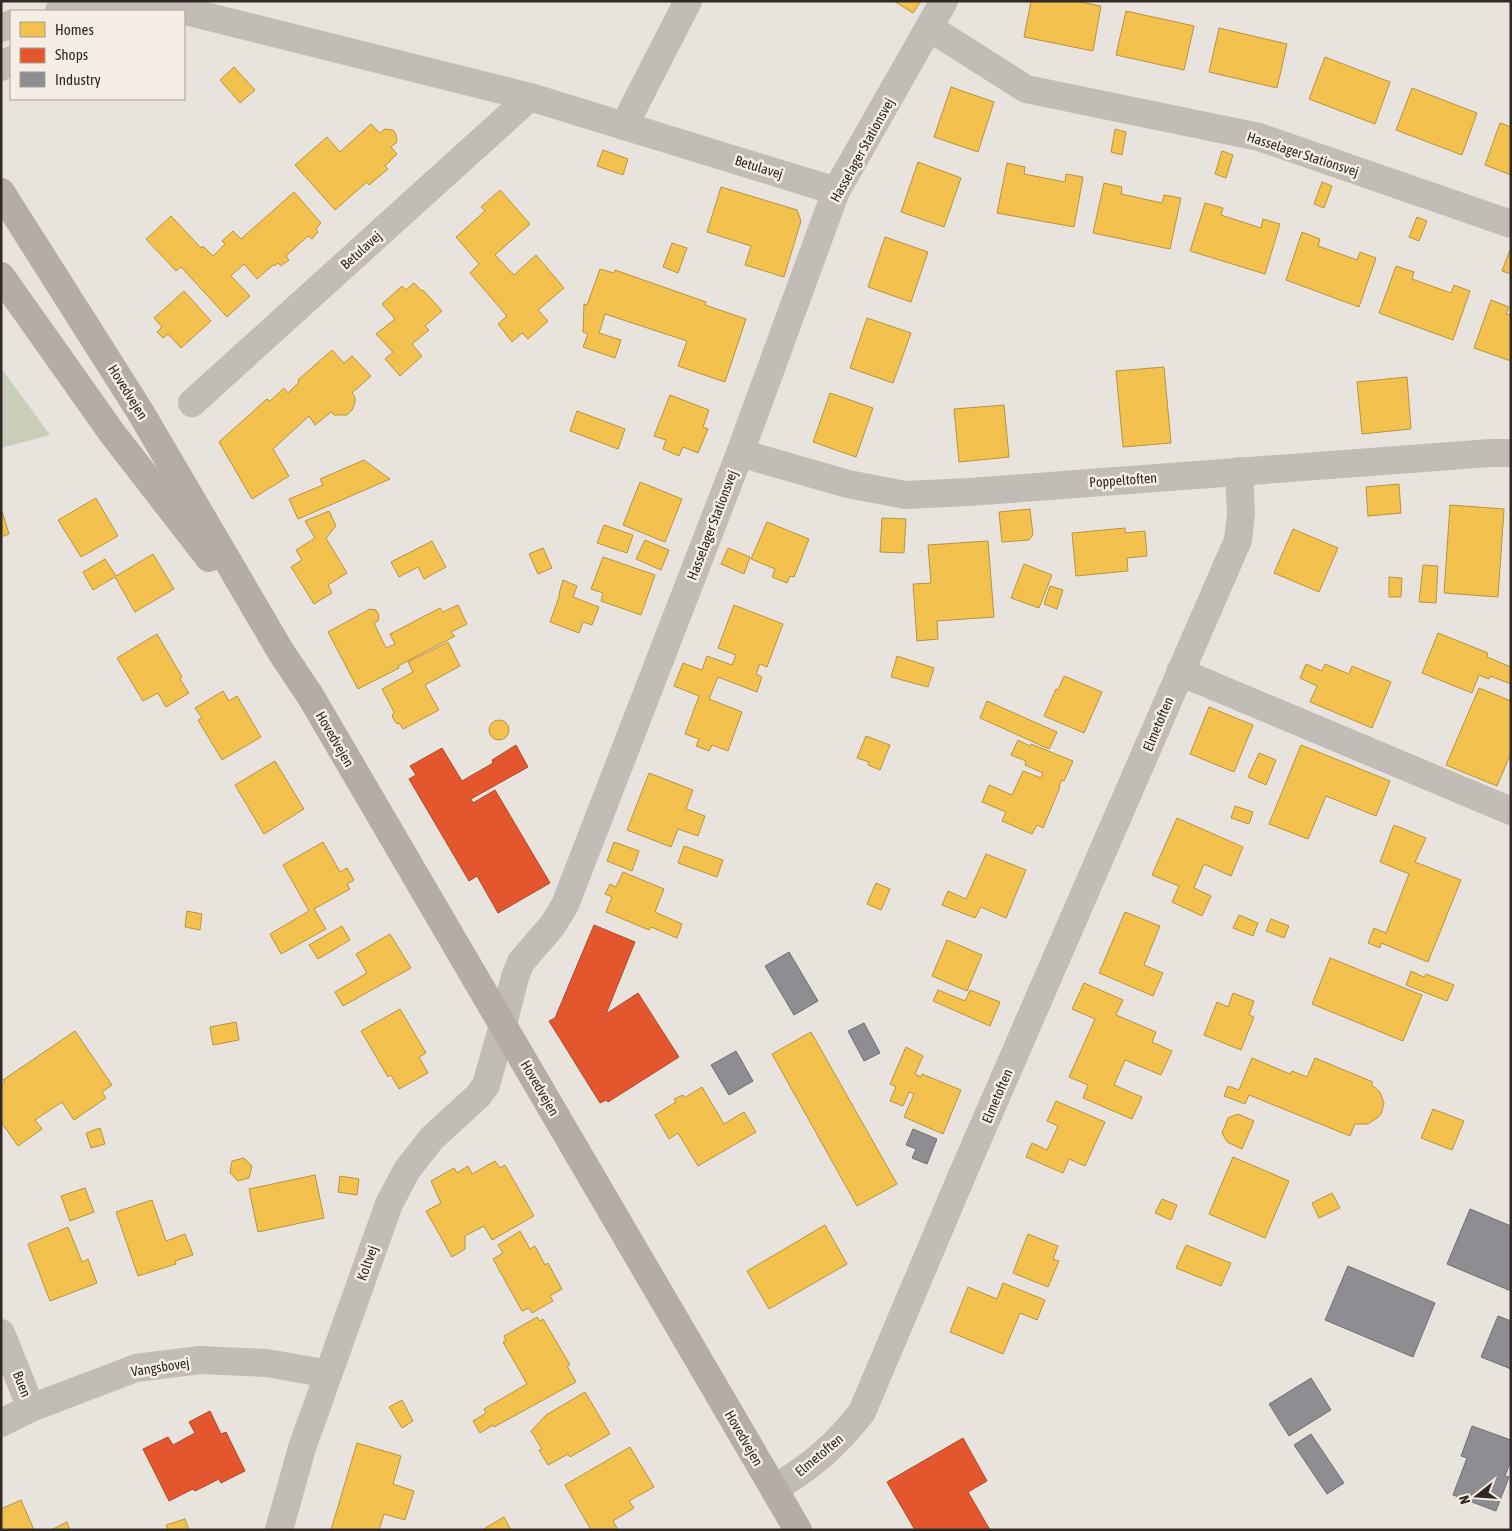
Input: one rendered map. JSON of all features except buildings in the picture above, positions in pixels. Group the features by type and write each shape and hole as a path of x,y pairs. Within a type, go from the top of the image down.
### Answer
{"main road":[{"name":"Hovedvejen","path":"1,192 141,413 278,648"},
{"name":"Hovedvejen","path":"1,276 112,433 278,648 311,697 798,1530"}],"street":[{"path":"624,126 688,1"},
{"name":"Hasselager Stationsvej","path":"503,1024 515,976 521,962 552,926 565,905 740,453 836,191 944,1"},
{"name":"Betulavej","path":"96,10 132,5 161,5 181,10"},
{"name":"Betulavej","path":"185,11 530,96 836,191"},
{"name":"Hasselager Stationsvej","path":"930,28 1026,89 1259,137 1511,224"},
{"name":"Betulavej","path":"192,403 530,96"},
{"name":"Poppeltoften","path":"740,453 848,484 905,495 1511,453"},
{"name":"Elmetoften","path":"774,1489 803,1471 827,1452 862,1412 968,1162 1238,540 1241,513 1240,471"},
{"path":"1180,672 1511,811"},
{"name":"Koltvej","path":"279,1530 302,1448 389,1204 407,1170 432,1138 478,1096 486,1085 503,1024"},
{"name":"Buen","path":"1,1333 31,1408"},
{"name":"Vangsbovej","path":"1,1423 31,1408 136,1368 200,1360 266,1363 328,1374"}],"green space":[{"path":"1,368 50,435 1,448"}]}
